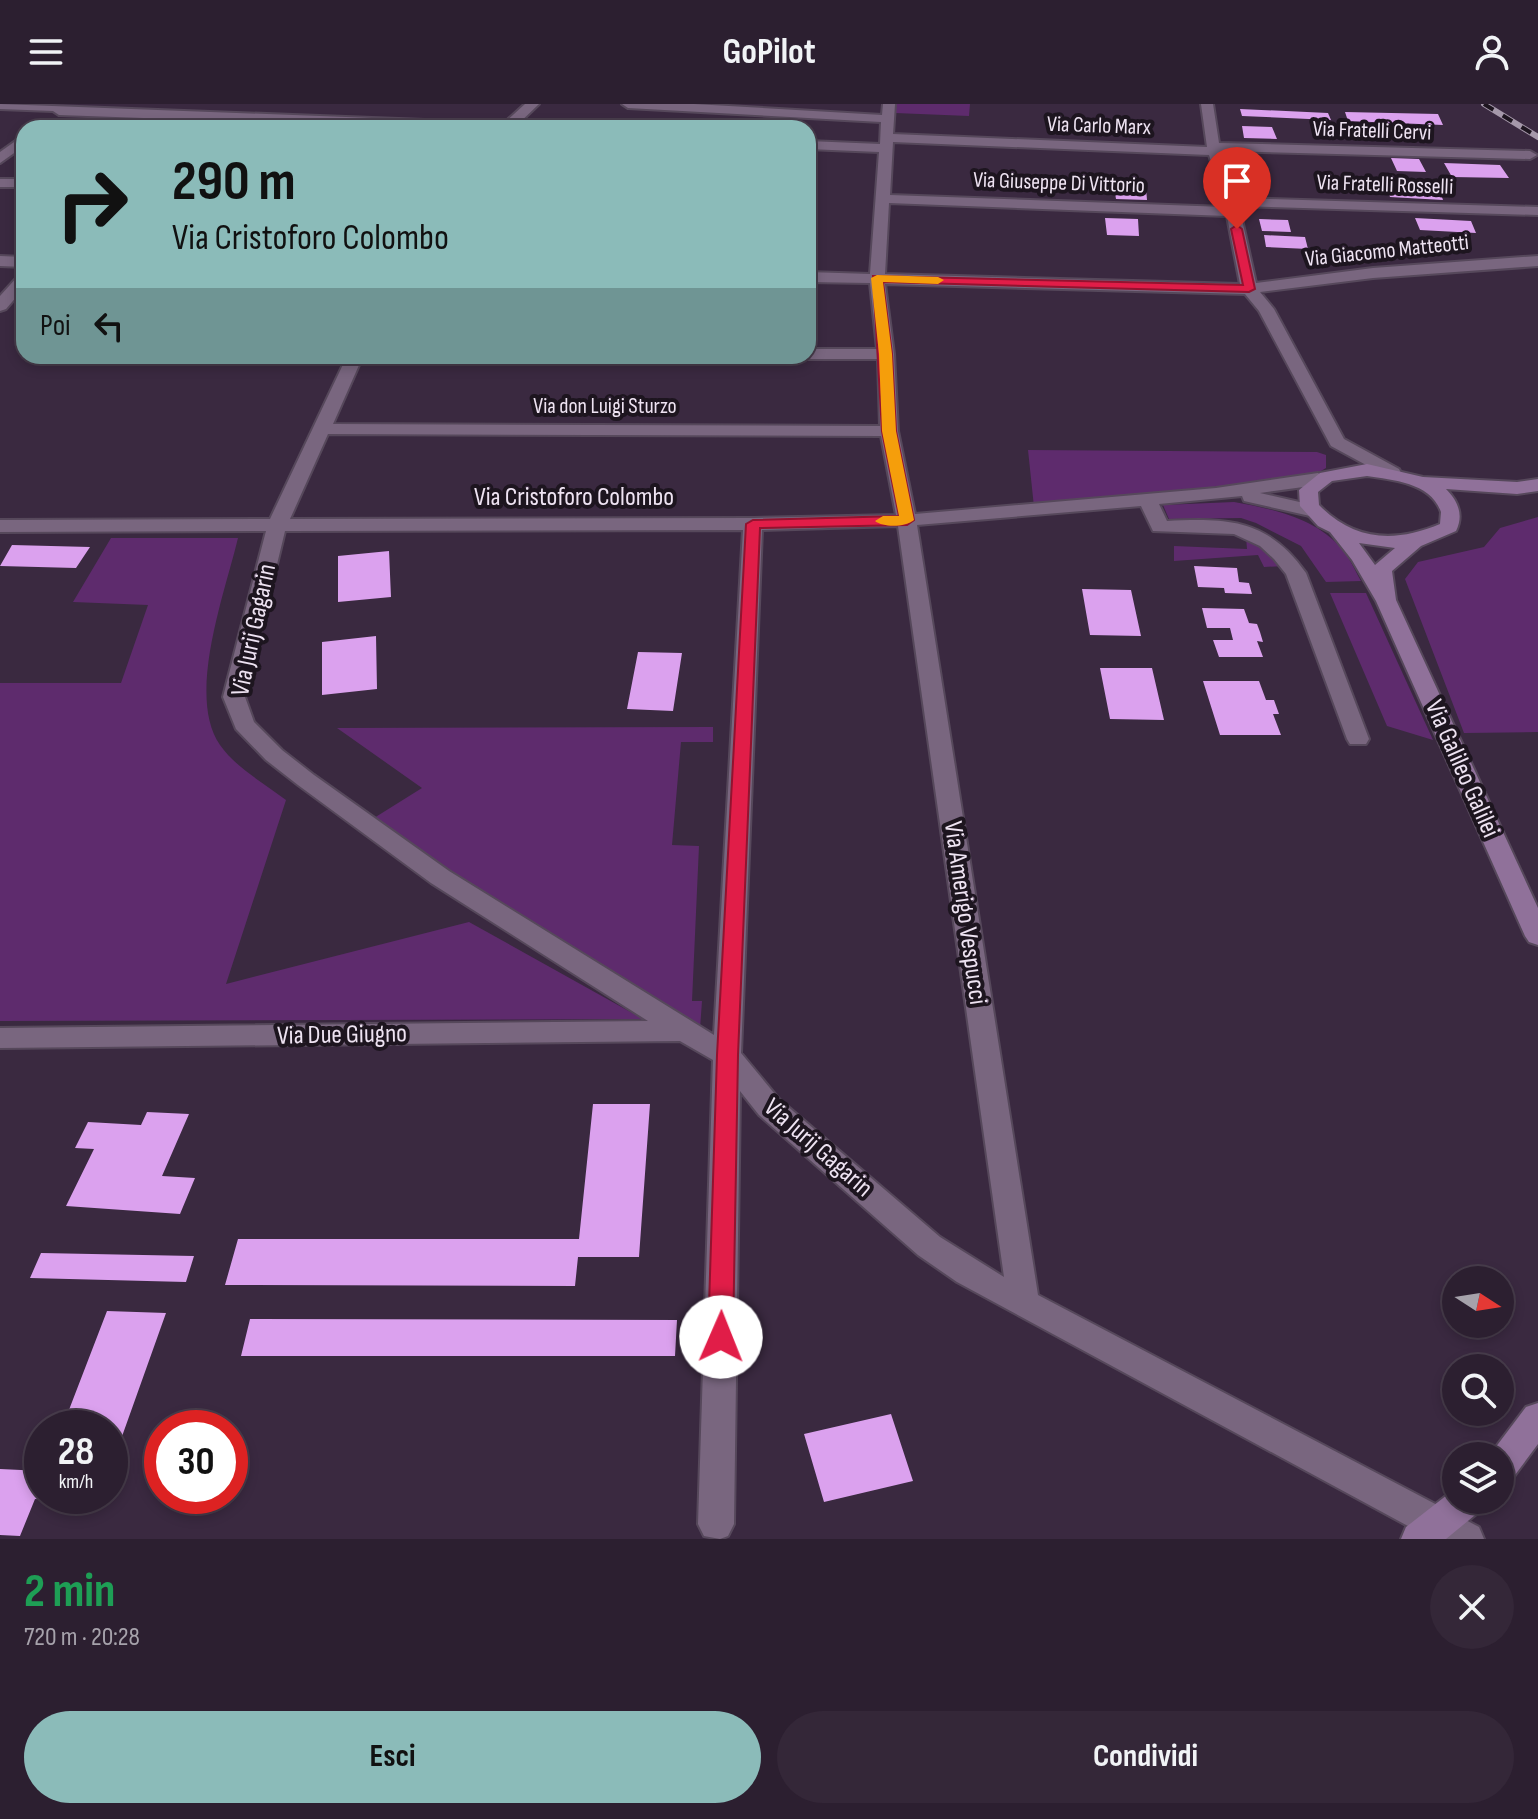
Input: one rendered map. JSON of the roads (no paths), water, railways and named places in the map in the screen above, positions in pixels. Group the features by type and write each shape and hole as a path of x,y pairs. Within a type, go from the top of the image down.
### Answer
{"street":[{"path":"514,120 533,104"},
{"path":"628,104 889,112"},
{"path":"1207,104 1214,149 1232,207 1249,289 1266,309 1337,442 1392,473"},
{"path":"0,105 60,111 311,120"},
{"name":"Via Amerigo Vespucci","path":"889,112 877,278 886,354 889,431 907,520 1024,1305"},
{"name":"Via Carlo Marx","path":"816,145 887,143 1214,149"},
{"path":"0,159 16,146"},
{"name":"Via Fratelli Cervi","path":"1214,149 1530,155"},
{"name":"Via Giuseppe Di Vittorio","path":"883,199 1232,207"},
{"name":"Via Fratelli Rosselli","path":"1232,207 1538,211"},
{"name":"Via Giacomo Matteotti","path":"816,277 1249,289 1373,273 1538,261"},
{"path":"0,306 16,287"},
{"path":"816,354 886,354"},
{"name":"Via Jurij Gagarin","path":"351,364 277,526 234,697 244,724 274,755 306,780 440,877 727,1055 769,1107 929,1246 1024,1305 1442,1536"},
{"name":"Via don Luigi Sturzo","path":"321,429 889,431"},
{"path":"1337,442 1333,466 1308,488 1306,499 1310,510 1338,530 1375,541 1414,542 1436,536 1449,527 1453,515 1474,503 1517,488"},
{"path":"1321,478 1367,470 1454,486 1517,488 1538,485"},
{"name":"Via Cristoforo Colombo","path":"0,526 753,524 907,520 1216,494 1321,478"},
{"path":"1416,480 1443,496 1453,515"},
{"name":"Via Cristoforo Colombo","path":"1216,494 1275,501 1310,510"},
{"path":"1147,499 1160,527 1241,528 1262,536 1280,550 1296,573 1358,739"},
{"path":"716,1524 727,1055 753,524"},
{"name":"Via Galileo Galilei","path":"1338,530 1361,558 1386,601 1538,936"},
{"name":"Via Galileo Galilei","path":"1386,601 1382,570 1414,542"},
{"name":"Via Due Giugno","path":"0,1038 684,1031"},
{"path":"1514,1450 1538,1418"},
{"path":"1442,1536 1458,1514"}],"railway":[{"path":"1484,104 1538,137"}]}
